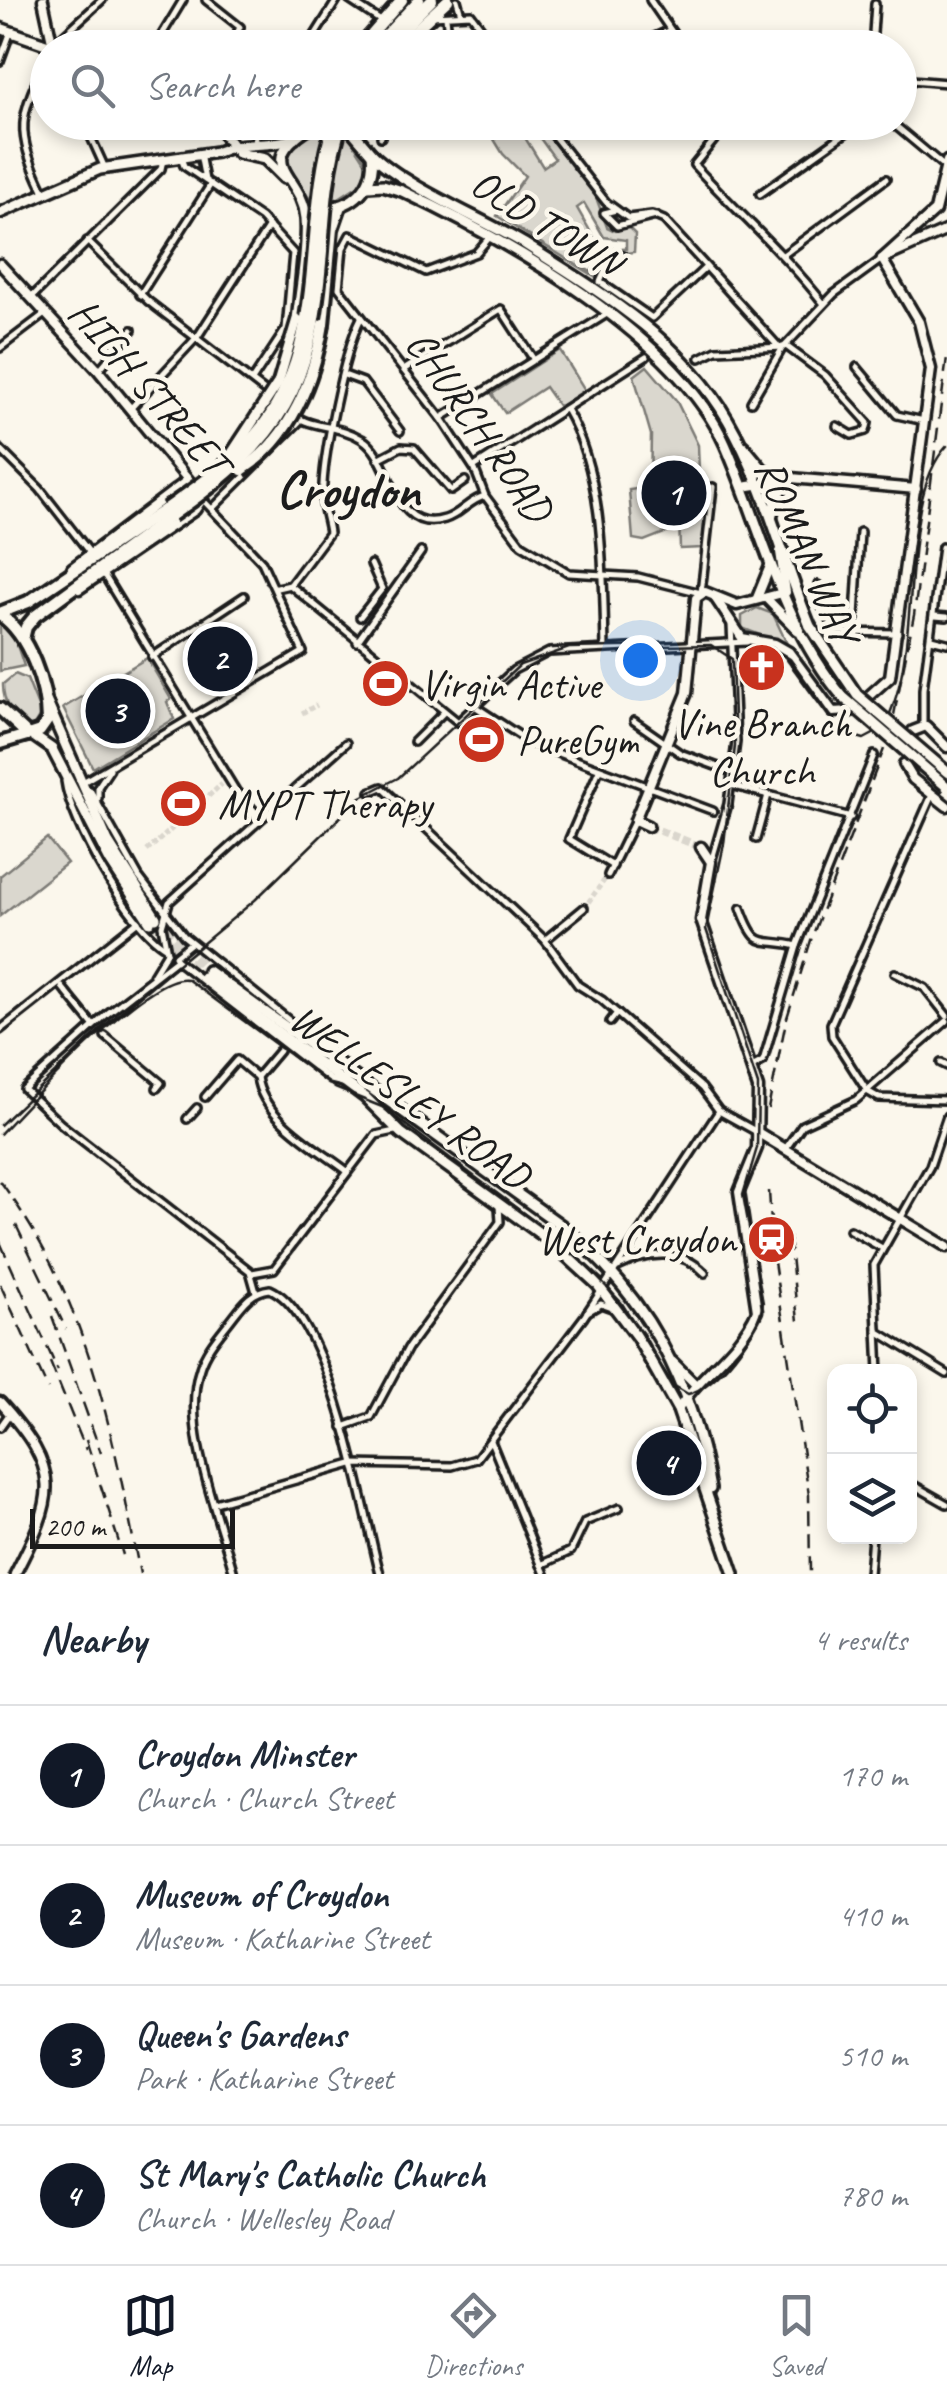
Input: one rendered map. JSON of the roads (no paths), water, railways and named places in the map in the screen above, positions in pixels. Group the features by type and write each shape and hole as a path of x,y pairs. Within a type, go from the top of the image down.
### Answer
{"highway":[{"path":"375,30 402,0"},
{"path":"391,30 419,0"},
{"path":"402,30 432,0"},
{"path":"414,30 448,0"},
{"path":"24,639 32,619 226,464 273,411 298,356 308,303 319,180 333,140"},
{"path":"223,479 272,430 304,368 315,323 336,140"},
{"path":"0,744 30,735 46,721 43,694 24,639 0,614 59,582 260,456 288,422 311,375 323,324 332,230 340,206"},
{"path":"0,708 30,735"}],"main road":[{"path":"6,30 30,38"},
{"path":"226,464 278,383 297,319 306,220 300,200 286,180 265,159 240,153 228,140"},
{"path":"0,213 105,168 220,152 231,144 253,146 288,140"},
{"path":"286,180 283,155 293,140"},
{"name":"OLD TOWN","path":"364,140 392,172 455,204 567,272 651,330 680,356"},
{"path":"300,200 321,208 340,206 368,186 372,154"},
{"name":"OLD TOWN","path":"368,186 383,185 402,191 489,238 607,314 670,364"},
{"name":"ROMAN WAY","path":"680,356 712,395 736,434 810,626 857,694 947,772"},
{"name":"ROMAN WAY","path":"670,364 712,418 781,594 835,688 862,718 947,787"},
{"path":"43,694 114,855 157,918"},
{"path":"30,735 52,749 64,779 116,872 157,918"},
{"path":"206,974 350,1081"},
{"name":"WELLESLEY ROAD","path":"350,1081 401,1132 555,1245 601,1288 678,1410 734,1574"},
{"name":"WELLESLEY ROAD","path":"350,1081 562,1226 614,1271 650,1320 688,1394 712,1501"}],"street":[{"path":"43,0 50,30"},
{"path":"71,30 102,0"},
{"path":"165,30 183,0"},
{"path":"206,0 240,26 238,30"},
{"path":"318,30 337,0"},
{"path":"349,0 381,22"},
{"path":"457,0 461,14"},
{"path":"650,0 667,30"},
{"path":"873,30 875,4"},
{"path":"430,14 461,14 479,20 485,30"},
{"path":"446,17 448,30"},
{"path":"0,61 6,30"},
{"path":"917,80 947,83"},
{"path":"30,103 21,127 22,144 45,194"},
{"path":"93,140 105,168"},
{"path":"253,146 255,140"},
{"path":"556,140 616,210 630,218 656,216"},
{"path":"714,140 694,162 824,304"},
{"path":"760,194 836,140"},
{"path":"751,402 782,346 824,304 935,211 946,164 914,140"},
{"path":"140,294 208,182 200,154"},
{"path":"181,158 184,166 270,226 292,250 286,329 253,379"},
{"path":"32,297 161,169 164,160"},
{"path":"783,255 886,179"},
{"path":"616,210 604,213 614,226 656,216"},
{"path":"656,216 782,346 825,375 868,423 866,431 852,435 837,426"},
{"path":"130,409 198,336 270,226"},
{"path":"882,259 947,230"},
{"name":"CHURCH ROAD","path":"489,238 476,253 426,272 350,236 342,248 340,291 441,418 474,467 485,496 520,544 568,573 652,579 701,593"},
{"path":"87,241 140,294 253,379 299,422 362,438 378,459 400,504 425,521 447,519 485,496"},
{"path":"623,256 611,258 600,282 652,318 705,268"},
{"path":"290,585 458,722 529,660 557,650 752,642 785,649 828,708 846,713 889,680 931,368 925,337 882,259"},
{"name":"HIGH STREET","path":"0,264 98,370 203,500 262,562 304,646 302,654 193,716"},
{"path":"406,370 501,309 534,360"},
{"path":"0,348 46,313"},
{"path":"441,418 607,314"},
{"path":"277,588 290,585 330,533 323,496 344,375 361,318"},
{"path":"98,370 132,330"},
{"path":"700,358 716,350 782,346"},
{"path":"474,467 646,357"},
{"path":"858,367 897,415 924,421"},
{"path":"344,375 363,382 400,431"},
{"path":"389,415 396,410"},
{"path":"566,410 584,439 602,576 605,648"},
{"path":"214,508 257,469 299,422"},
{"path":"736,434 763,469 792,479 916,490"},
{"path":"378,459 401,447 414,448 450,491 465,482"},
{"path":"0,449 40,489 90,552"},
{"path":"742,487 759,488 792,479"},
{"path":"772,522 776,497 792,479"},
{"path":"59,582 90,552 188,480"},
{"path":"608,874 667,746 687,690 689,645 695,602 701,593 713,487"},
{"path":"62,598 104,574 203,500"},
{"path":"854,635 852,600 860,532"},
{"path":"701,593 744,604 781,594 788,587 777,534"},
{"path":"924,726 923,688 942,547"},
{"path":"357,642 421,552"},
{"path":"370,564 382,589 392,595"},
{"path":"761,598 770,566"},
{"path":"104,574 152,657 259,820"},
{"path":"818,584 819,602 833,630 854,635 898,632"},
{"path":"374,620 363,614 382,589"},
{"path":"152,657 244,596"},
{"path":"716,598 731,622 752,642"},
{"path":"761,598 803,638"},
{"path":"678,1410 696,1385 727,1355 758,1311 739,1192 757,1148 758,1088 702,920 711,862 733,772 736,742 731,622 744,604"},
{"path":"935,616 947,617"},
{"path":"932,639 947,643"},
{"path":"476,707 514,735 648,790 713,811"},
{"path":"414,742 444,711"},
{"path":"82,780 110,769 193,716"},
{"path":"634,721 667,746 733,772"},
{"path":"913,731 924,726"},
{"path":"924,726 945,742"},
{"path":"152,976 166,949 157,918 170,902 346,743"},
{"path":"752,1067 763,1061 798,946 874,758 865,757"},
{"path":"904,764 912,779 947,806"},
{"path":"98,802 98,787 110,769"},
{"path":"599,770 569,839 613,866"},
{"name":"WELLESLEY ROAD","path":"64,779 66,794 103,866 138,921 175,958 332,1080 350,1081 339,1058 157,918 98,802 82,780"},
{"path":"731,785 851,817"},
{"path":"370,792 382,787 547,938 578,985 617,1013 702,1088 718,1111 947,1247"},
{"path":"756,839 768,795"},
{"path":"932,795 831,1024 832,1036 868,1091 879,1098 947,1100"},
{"path":"635,820 648,826"},
{"path":"711,862 701,848 718,833"},
{"path":"547,938 584,908"},
{"path":"742,908 742,921 765,945 798,946"},
{"path":"0,1030 138,921"},
{"path":"190,942 24,1089 61,1124 252,1274 259,1291"},
{"path":"786,1148 802,1125 868,1091 947,1018 925,988 895,972"},
{"path":"62,986 94,1025"},
{"path":"610,1022 617,1013"},
{"path":"105,1036 161,1083 156,1088"},
{"path":"257,1077 279,1051"},
{"path":"206,1097 237,1060 257,1077 259,1094 271,1110 347,1172"},
{"path":"187,1119 197,1108"},
{"path":"215,1503 352,1464 458,1465 474,1460 586,1313 718,1111"},
{"path":"879,1364 872,1271 930,1166 947,1116"},
{"path":"252,1274 265,1272 380,1132 401,1132"},
{"path":"343,1427 362,1424 373,1415 408,1348 499,1223 502,1213 498,1204"},
{"path":"850,1230 883,1248"},
{"path":"614,1271 665,1254 684,1258 705,1273"},
{"path":"265,1272 272,1289 300,1320 321,1355 380,1574"},
{"path":"234,1574 196,1434 195,1398 207,1352 259,1291 272,1289"},
{"path":"586,1313 603,1304 622,1316"},
{"path":"877,1331 947,1374"},
{"name":"WELLESLEY ROAD","path":"674,1362 696,1385"},
{"path":"0,1402 33,1442 43,1464 47,1491 40,1526 15,1574"},
{"path":"0,1427 10,1413"},
{"path":"491,1441 545,1574"},
{"path":"486,1448 497,1452"},
{"path":"917,1486 947,1504"},
{"path":"542,1565 569,1553 585,1522 618,1508"},
{"path":"869,1574 871,1544"}],"tunnel":[{"path":"302,713 317,705"},
{"path":"147,851 222,784"},
{"path":"648,826 701,847"},
{"path":"584,908 608,875"},
{"path":"156,918 208,971"},
{"path":"150,922 204,977"}],"tram line":[{"path":"736,673 752,650 772,648 790,659 843,733 864,739 881,730 895,701 903,665 921,504 931,471 947,446"},
{"path":"0,1125 105,1025 255,900 361,797 398,778 520,665 569,648 711,645 732,659 735,746 724,844 706,929 758,1085 757,1148 743,1195 763,1303 745,1343 723,1370 699,1390 688,1394 673,1385 621,1302 567,1246 382,1107 335,1088 187,979 169,982 119,1016 0,1134"}],"railway":[{"path":"894,715 914,615 947,357"},
{"path":"768,1109 786,1021 812,937 884,749"},
{"path":"0,1181 30,1226 76,1320 107,1418 140,1574"},
{"path":"769,1191 773,1255 809,1495 810,1574"},
{"path":"16,1225 66,1329"},
{"path":"789,1237 798,1321"},
{"path":"0,1242 58,1371"},
{"path":"0,1284 48,1389"},
{"path":"52,1316 101,1453"},
{"path":"50,1362 86,1450"},
{"path":"86,1440 123,1555"}],"place":[{"name":"Croydon Minster","path":"674,493"},
{"name":"Museum of Croydon","path":"220,659"},
{"name":"Vine Branch Church","path":"762,667"},
{"name":"Virgin Active","path":"385,684"},
{"name":"Queen's Gardens","path":"118,711"},
{"name":"PureGym","path":"482,740"},
{"name":"MYPT Therapy","path":"183,804"},
{"name":"West Croydon","path":"771,1239"},
{"name":"St Mary's Catholic Church","path":"669,1463"}],"district":[{"name":"Croydon","path":"348,490"}]}
